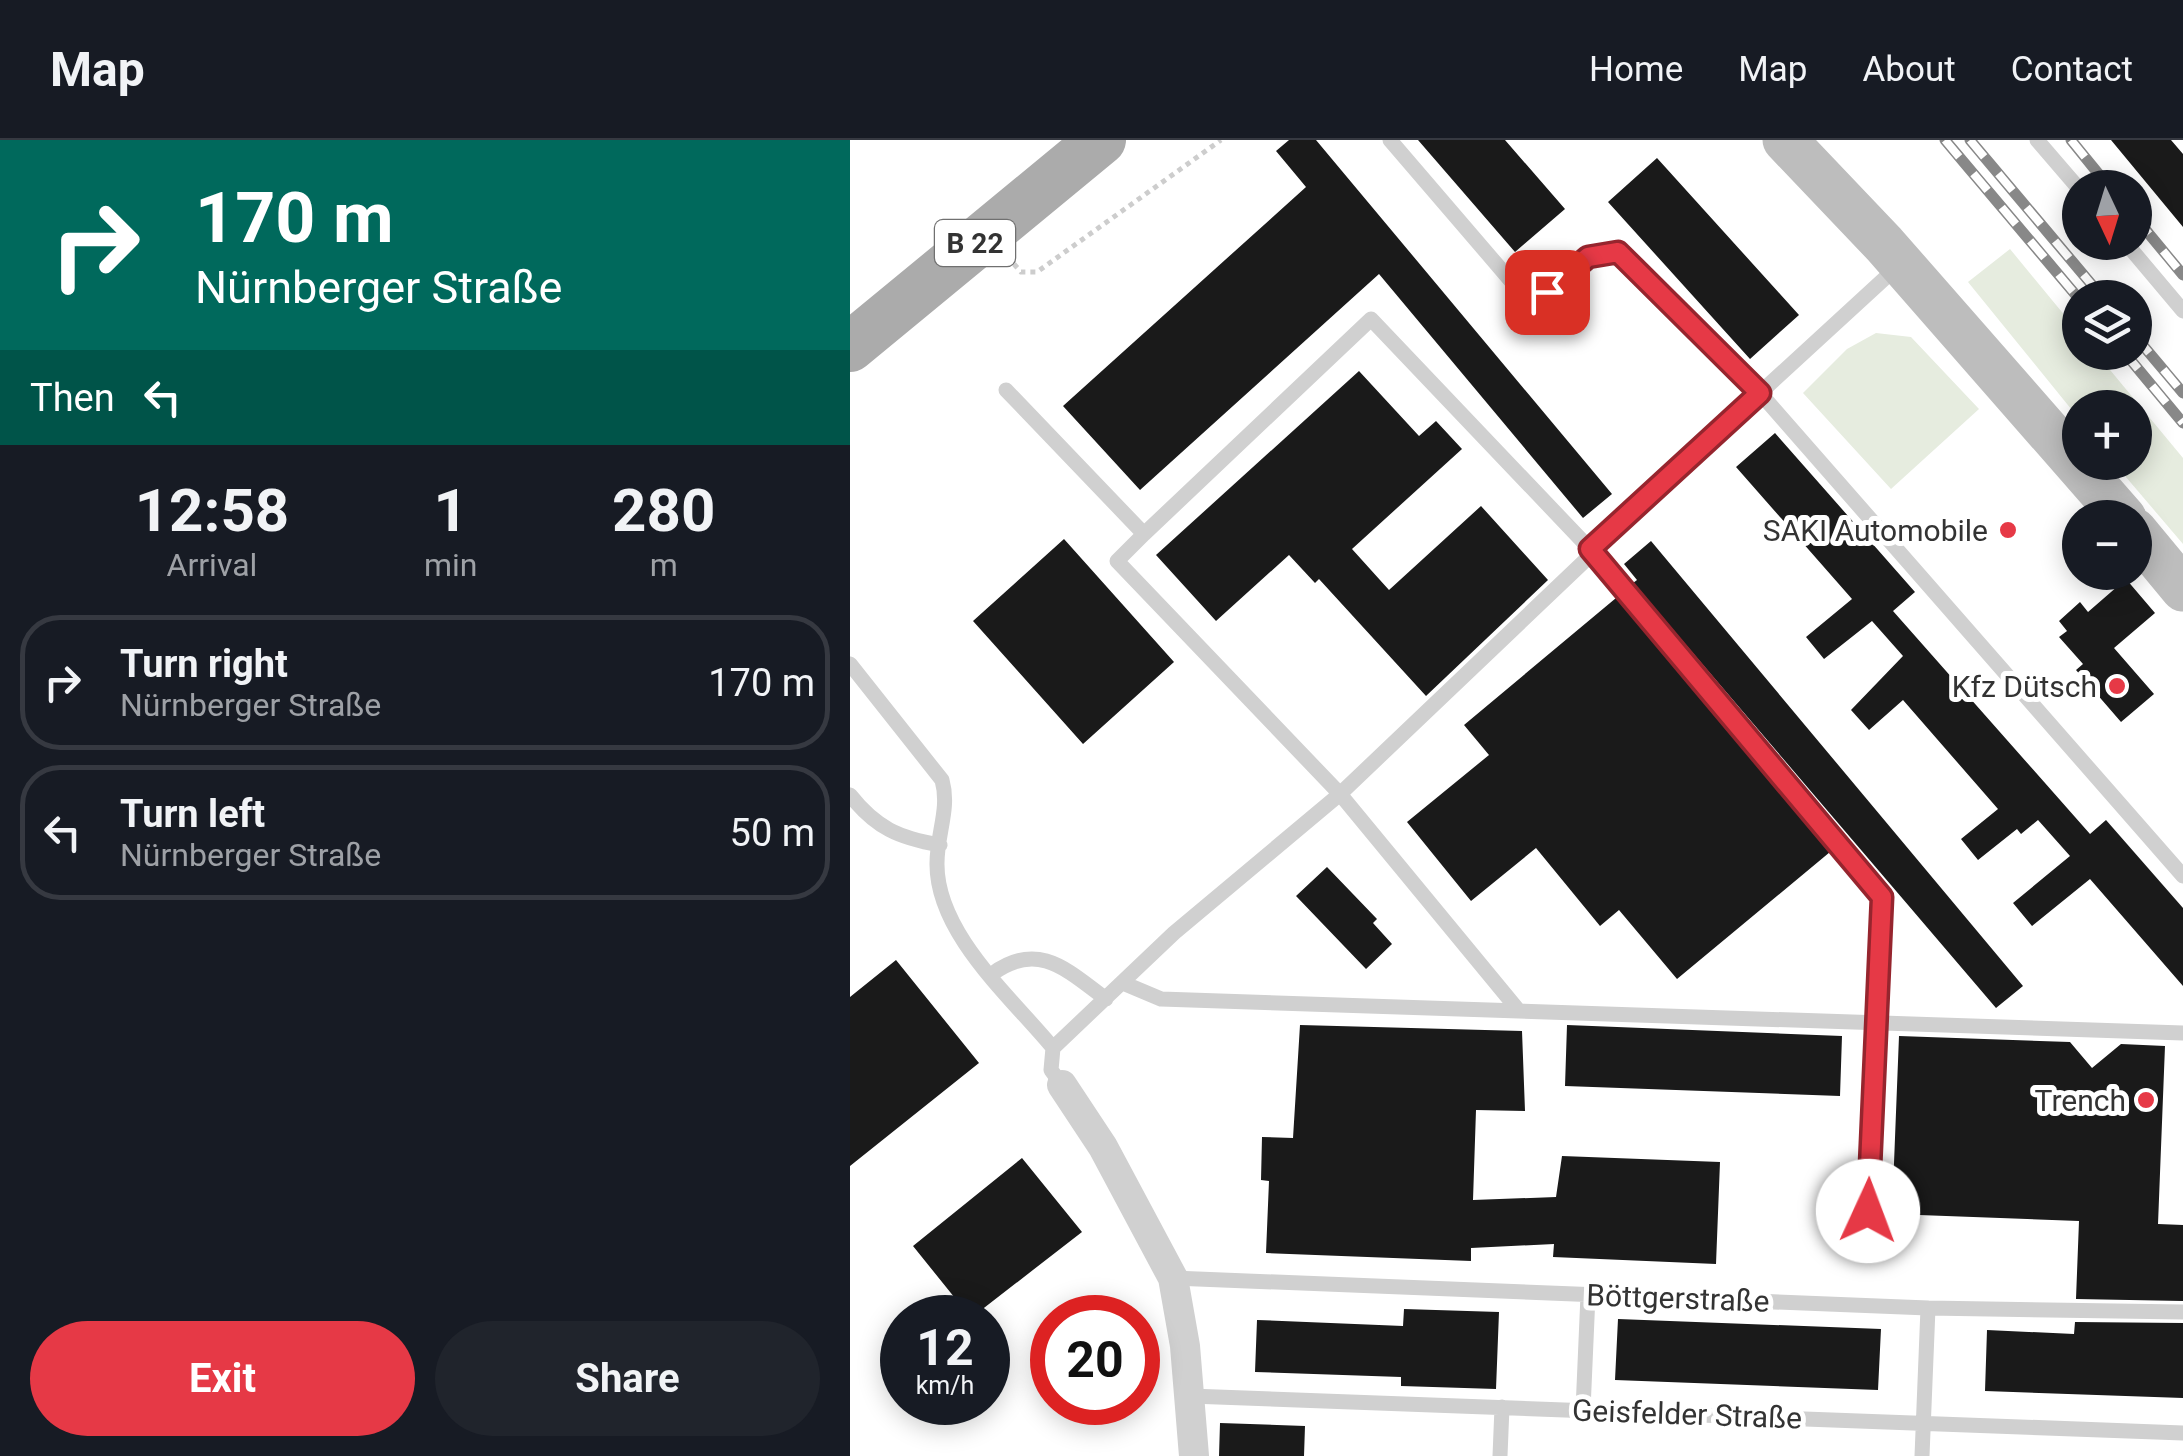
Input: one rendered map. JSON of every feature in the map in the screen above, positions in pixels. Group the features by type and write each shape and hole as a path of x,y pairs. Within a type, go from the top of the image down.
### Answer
{"main road":[{"name":"B 22","path":"850,303 1049,140"},
{"name":"B 22","path":"850,346 1101,140"}],"street":[{"path":"1785,140 1901,264 2108,500"},
{"path":"2152,552 2183,589"},
{"path":"1062,1084 1103,1147 1172,1278 1190,1396 1194,1456"}],"lane":[{"path":"1390,140 1511,281 1529,295 1547,292 1588,257 1618,252 1760,393 2183,876"},
{"path":"2038,140 2063,170"},
{"path":"2140,260 2183,311"},
{"path":"1062,1084 1051,1070 1053,1048 1174,933 1340,794 1591,551 1901,264"},
{"path":"1519,1010 1340,794 1117,560 1371,320 1591,551 1882,897 1868,1211"},
{"path":"1006,390 1144,534"},
{"path":"850,664 942,780 948,800 937,862 948,918 1053,1048"},
{"path":"850,795 870,820 899,838 940,846"},
{"path":"992,974 1021,957 1035,958 1065,969 1106,999"},
{"path":"1122,983 1161,999 2183,1033"},
{"name":"Böttgerstraße","path":"1172,1278 1928,1308 2183,1312"},
{"path":"1583,1410 1588,1295"},
{"path":"1922,1456 1928,1308"},
{"name":"Geisfelder Straße","path":"1190,1396 2183,1432"},
{"path":"1500,1456 1502,1407"}],"path":[{"path":"1055,260 1221,140"}],"shaded area":[{"path":"2010,249 2062,312 2062,370 2110,370 2127,390 2062,390 2062,398 1968,282"},
{"path":"1876,333 1911,337 1979,409 1891,489 1803,393 1847,349"},
{"path":"2152,421 2183,458 2183,544 2152,508 2152,500 2146,500 2128,480 2152,480"}],"building":[{"path":"1289,140 1316,140 1612,494 1583,518 1379,274 1140,490 1063,406 1306,187 1276,151"},
{"path":"1418,140 1505,140 1565,209 1515,252"},
{"path":"2111,140 2171,140 2183,154 2183,227 2152,190 2152,170 2136,170"},
{"path":"1657,158 1799,315 1750,359 1608,202"},
{"path":"1359,371 1419,436 1436,421 1462,449 1352,549 1389,590 1481,506 1548,580 1426,696 1319,579 1315,583 1289,555 1216,621 1156,555"},
{"path":"1775,433 1915,592 1893,611 2090,834 2106,820 2183,908 2183,986 2090,879 2032,926 2013,903 2070,856 2038,820 2021,834 2017,829 1978,860 1961,839 1998,809 1903,700 1869,730 1851,710 1903,656 1872,621 1824,659 1806,637 1852,599 1736,467"},
{"path":"1064,539 1174,662 1083,744 973,621"},
{"path":"1651,541 2023,986 1996,1008 1633,583 1637,580 1624,564"},
{"path":"2113,590 2135,590 2155,613 2114,648 2154,694 2121,722 2076,670 2083,664 2059,637 2067,631 2059,621 2080,602 2088,612"},
{"path":"1616,598 1830,852 1677,979 1619,910 1600,926 1536,848 1471,901 1407,822 1489,755 1464,725"},
{"path":"1327,867 1377,919 1373,923 1392,944 1366,969 1296,896"},
{"path":"896,960 979,1063 850,1166 850,997"},
{"path":"1300,1025 1522,1031 1525,1111 1476,1110 1473,1200 1556,1197 1562,1156 1720,1162 1716,1264 1553,1257 1554,1244 1471,1248 1471,1261 1266,1253 1269,1181 1261,1180 1262,1137 1293,1138"},
{"path":"1567,1025 1842,1036 1840,1096 1565,1086"},
{"path":"1899,1036 2070,1042 2092,1068 2121,1044 2165,1046 2158,1224 2183,1225 2183,1301 2076,1299 2079,1221 1892,1214"},
{"path":"1022,1158 1082,1232 1001,1295 952,1295 913,1246"},
{"path":"1404,1309 1499,1312 1496,1389 1401,1386 1401,1377 1255,1372 1257,1320 1403,1326"},
{"path":"1618,1319 1881,1329 1878,1390 1615,1380"},
{"path":"2075,1322 2183,1323 2183,1398 1985,1391 1987,1330 2074,1334"},
{"path":"1220,1423 1305,1426 1304,1456 1219,1456"}],"railway":[{"path":"1945,140 2063,280"},
{"path":"1970,140 2088,280"},
{"path":"2071,140 2095,170"},
{"path":"2152,238 2183,275"},
{"path":"2152,356 2183,393"},
{"path":"2139,370 2183,423"}],"place":[{"name":"SAKI Automobile","path":"2008,530"},
{"name":"Kfz Dütsch","path":"2117,686"},
{"name":"Trench","path":"2146,1100"}],"route":[{"path":"1547,292 1588,257 1618,252 1760,393 1590,549 1882,897 1868,1211"}]}
